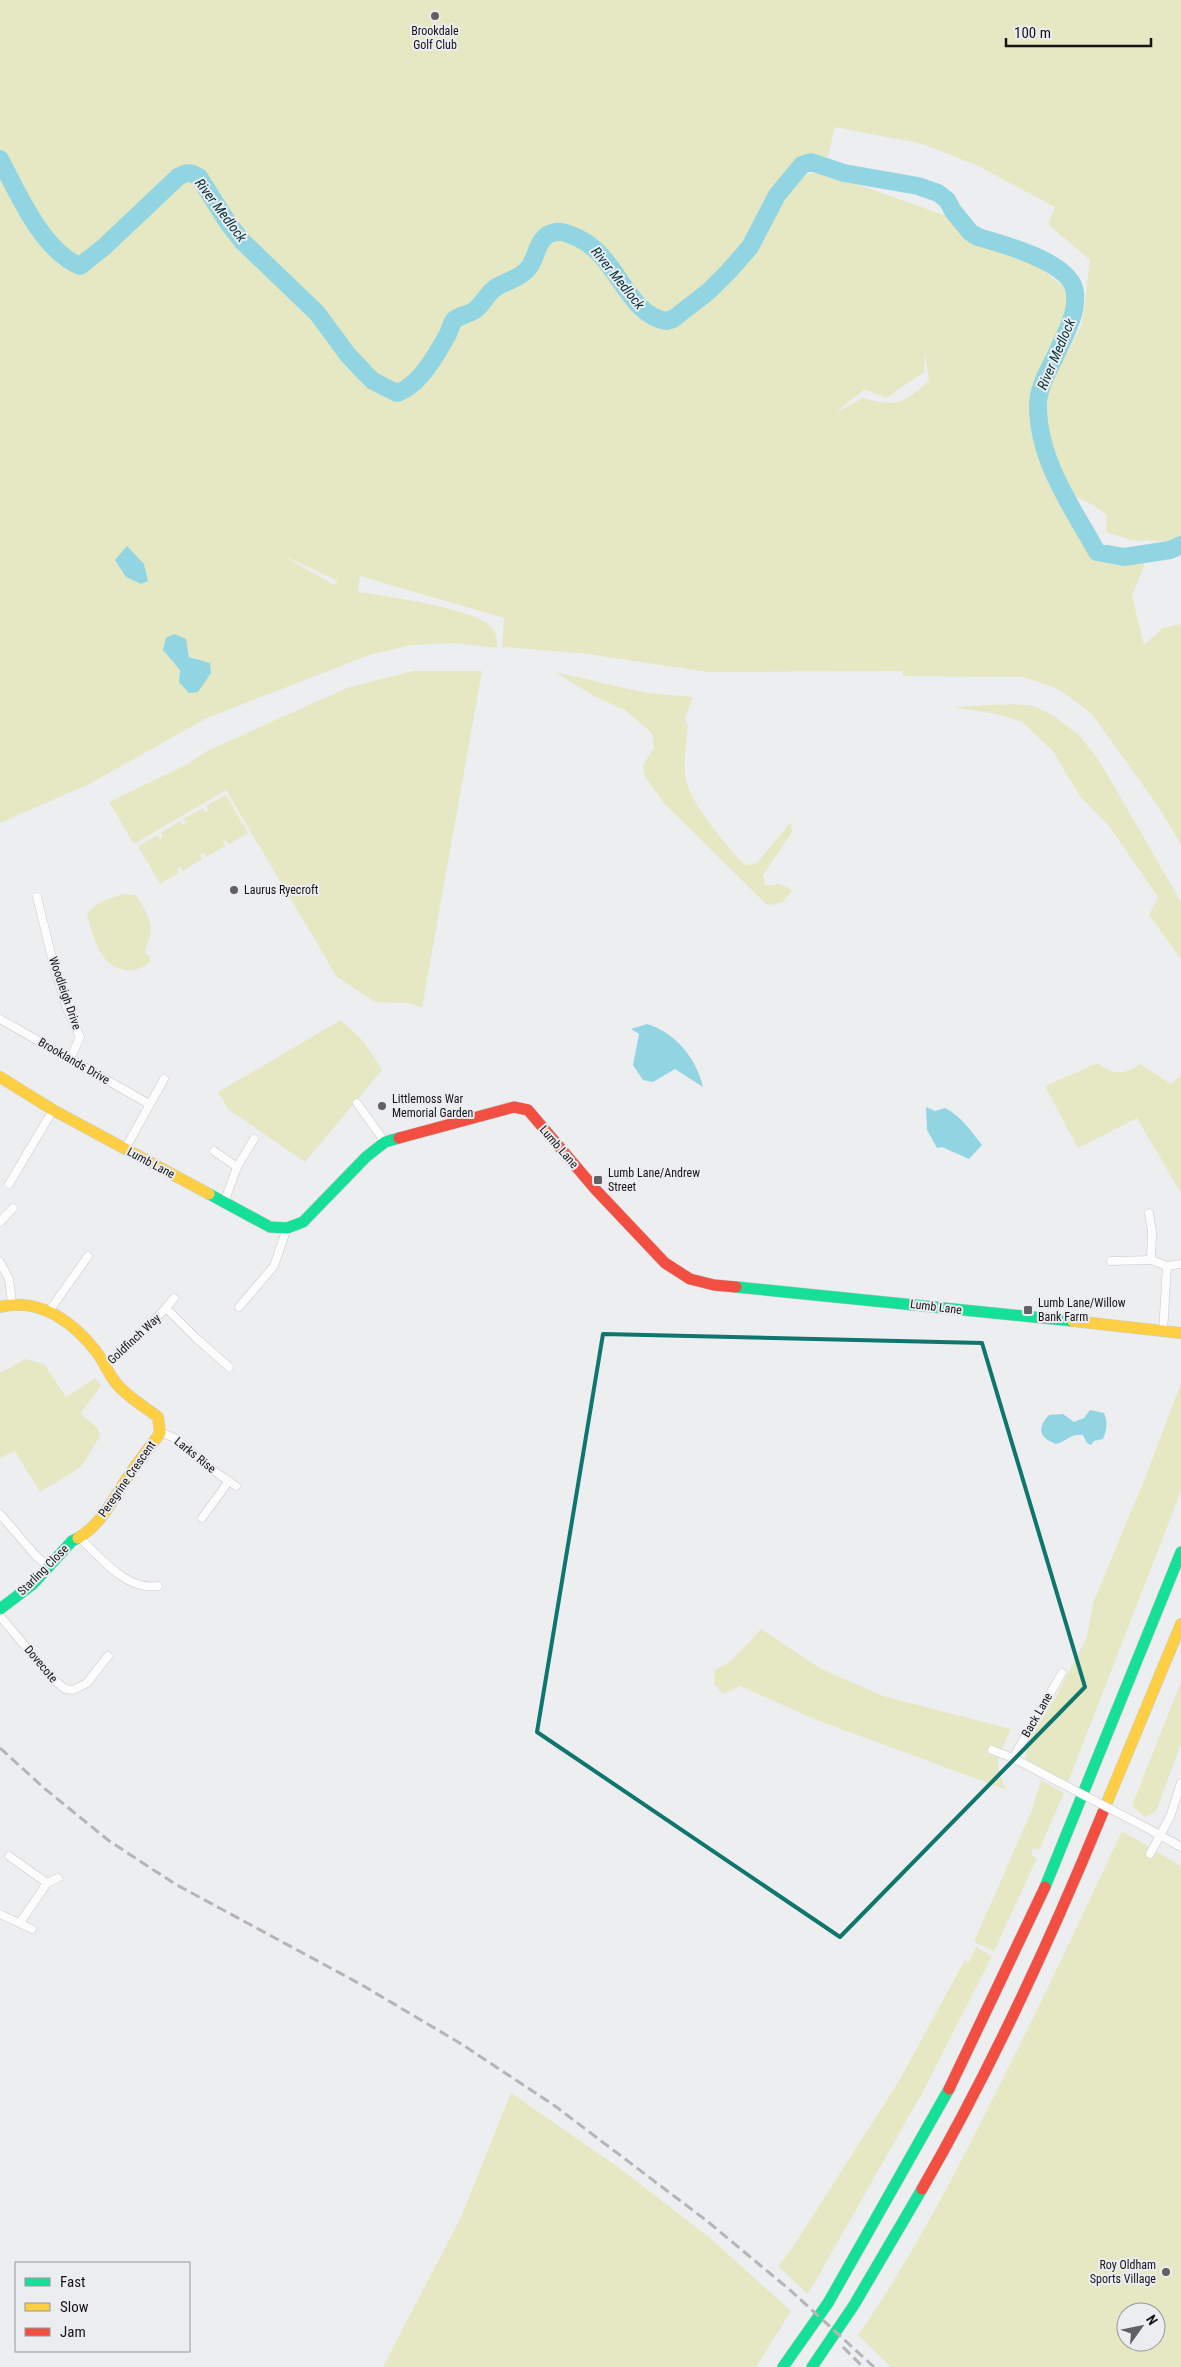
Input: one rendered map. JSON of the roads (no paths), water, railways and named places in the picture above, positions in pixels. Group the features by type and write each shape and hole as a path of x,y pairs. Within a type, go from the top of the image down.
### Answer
{"main road":[{"name":"Lumb Lane","path":"0,1077 53,1110 270,1227 287,1228 303,1222 366,1157 386,1142 519,1108 528,1110 596,1190 665,1263 690,1279 714,1285 857,1298 1181,1333"},
{"name":"Peregrine Crescent","path":"0,1307 12,1304 34,1305 50,1310 64,1319 97,1353 117,1385 158,1417 160,1433 131,1472 111,1504 83,1535"},
{"name":"Starling Close","path":"0,1609 33,1584 72,1541 83,1535"},
{"path":"784,2367 828,2304 942,2103 1050,1876 1181,1552"},
{"path":"812,2367 854,2305 965,2114 1073,1886 1181,1624"}],"street":[{"name":"Woodleigh Drive","path":"37,897 56,974 80,1037 70,1059"},
{"name":"Brooklands Drive","path":"0,1019 149,1104"},
{"path":"125,1149 164,1079"},
{"path":"357,1104 386,1142"},
{"path":"9,1184 53,1110"},
{"path":"224,1203 237,1167 254,1139"},
{"path":"214,1150 237,1167"},
{"path":"0,1222 13,1208"},
{"path":"1149,1213 1152,1232 1151,1260"},
{"path":"239,1307 274,1266 287,1228"},
{"path":"50,1310 88,1256"},
{"path":"1111,1261 1151,1260 1167,1266 1181,1264"},
{"path":"0,1262 9,1279 12,1304"},
{"path":"1163,1332 1167,1266"},
{"path":"166,1308 174,1298"},
{"name":"Goldfinch Way","path":"105,1366 119,1356 166,1308 229,1367"},
{"name":"Larks Rise","path":"160,1433 175,1437 184,1443 202,1462 236,1486"},
{"name":"Larks Rise","path":"202,1518 229,1481"},
{"path":"0,1514 36,1556 50,1567"},
{"path":"83,1535 130,1583 148,1588 158,1586"},
{"name":"Dovecote","path":"0,1616 64,1690 74,1690 87,1682 108,1656"},
{"name":"Back Lane","path":"1013,1758 1062,1673"},
{"path":"992,1750 1013,1758 1181,1847"},
{"path":"1150,1854 1161,1836 1181,1783"},
{"path":"9,1856 47,1883"},
{"path":"20,1923 47,1883 58,1878"},
{"path":"0,1914 32,1929"}],"water":[{"path":"127,546 144,564 148,581 141,584 126,577 115,560"},
{"path":"174,634 186,639 189,657 210,663 211,673 198,692 189,693 179,682 180,670 163,650 166,638"},
{"path":"647,1024 676,1040 690,1057 700,1076 703,1087 675,1069 653,1082 643,1080 633,1065 639,1034 631,1029"},
{"path":"926,1107 935,1111 945,1108 951,1111 965,1124 982,1145 969,1159 942,1147 937,1148 927,1130"},
{"path":"1090,1410 1104,1413 1106,1426 1103,1439 1094,1441 1091,1445 1087,1443 1083,1435 1079,1435 1072,1436 1056,1444 1043,1436 1042,1425 1049,1415 1063,1414 1074,1422 1084,1418"}],"waterway":[{"name":"River Medlock","path":"0,159 23,204 43,235 67,259 80,266 104,247 178,177 188,173 199,177 228,223 242,241 317,313 348,355 373,381 397,393 413,383 427,368 444,342 454,320 475,310 495,288 518,277 526,270 533,261 542,241 550,234 556,232 567,234 592,246 613,270 641,308 652,316 666,321 673,319 709,291 750,247 777,195 802,165 811,162 844,173 918,186 938,193 947,200 953,211 970,232 978,237 1035,256 1062,272 1071,282 1075,293 1072,318 1041,387 1038,406 1040,426 1050,464 1067,500 1097,552 1124,557 1170,550 1181,545"}],"railway":[{"path":"0,1748 44,1788 108,1840 175,1884 362,1985 463,2045 555,2106 707,2221 790,2290 874,2367"},
{"path":"843,2347 863,2367"}],"place":[{"name":"Brookdale Golf Club","path":"435,16"},
{"name":"Laurus Ryecroft","path":"234,890"},
{"name":"Littlemoss War Memorial Garden","path":"382,1106"},
{"name":"Lumb Lane/Andrew Street","path":"598,1180"},
{"name":"Lumb Lane/Willow Bank Farm","path":"1028,1310"},
{"name":"Roy Oldham Sports Village","path":"1166,2272"}]}
